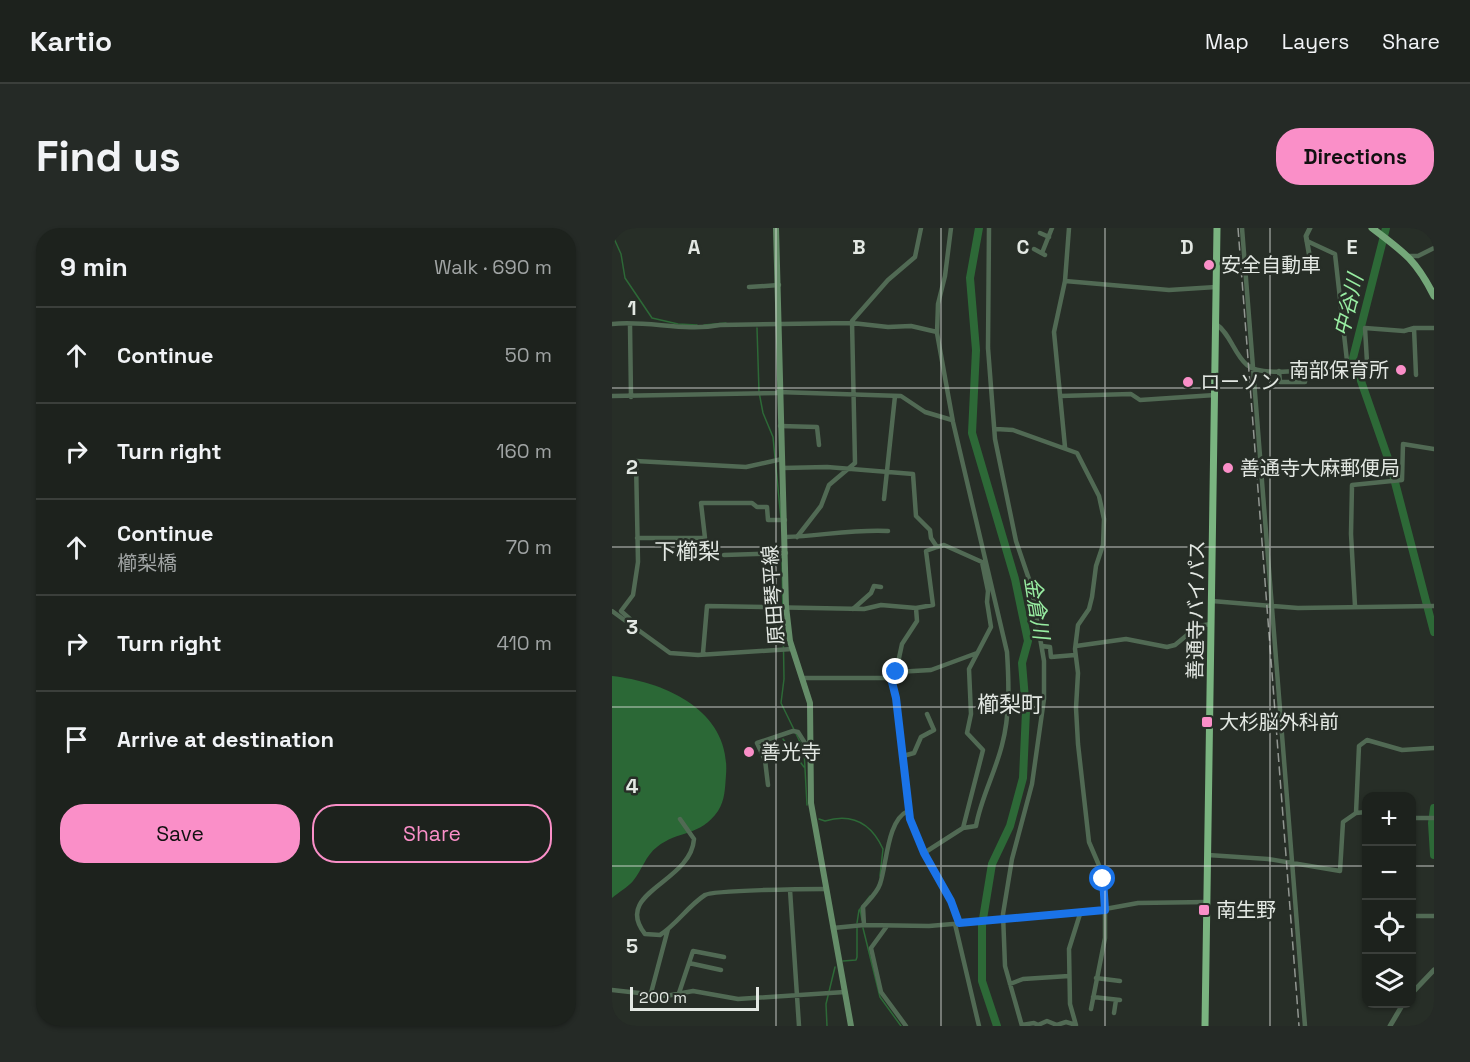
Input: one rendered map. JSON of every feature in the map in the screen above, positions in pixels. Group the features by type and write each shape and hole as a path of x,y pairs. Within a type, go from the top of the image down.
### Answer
{"highway":[{"name":"善通寺バイパス","path":"1203,1026 1207,993 1217,228"}],"main road":[{"name":"原田琴平線","path":"776,228 779,285 779,460 782,468 782,520 786,537 783,553 786,649 803,678 810,703 811,802 851,1026"},
{"path":"1372,228 1409,256 1421,269 1434,296"}],"street":[{"path":"797,537 821,506 829,485 855,462 852,323 888,280 915,257 921,228"},
{"path":"951,228 945,276 938,304 937,332 952,420 990,591 987,602 991,627 968,675 970,714 967,733 983,750 963,828"},
{"path":"989,228 988,348 995,439 1016,541 1031,585 1042,646 1044,699 1036,764 1028,806 1012,859 1003,920 1003,946 1010,984 1022,1025 1034,1023 1038,1025 1047,1021 1057,1025 1066,1022 1076,1025 1070,1004 1069,949 1080,914"},
{"path":"1035,249 1044,254 1052,228"},
{"path":"1065,447 1054,332 1065,281 1069,228"},
{"path":"1242,228 1305,1026"},
{"path":"1310,228 1307,241 1310,259"},
{"path":"1040,233 1048,237"},
{"path":"1307,241 1335,254 1340,317 1347,361 1355,369"},
{"path":"1409,256 1418,256 1434,248"},
{"path":"1065,281 1169,290 1216,286"},
{"path":"752,285 779,285"},
{"path":"612,324 653,323 706,328 720,325 852,323 883,327 911,326 937,332"},
{"path":"630,324 631,397"},
{"path":"1216,324 1238,356 1254,370 1279,371 1335,368 1349,363 1367,362 1365,328 1404,331 1414,328 1434,328"},
{"path":"1414,328 1416,375"},
{"path":"1279,371 1280,382 1305,382 1305,369"},
{"path":"612,396 778,393 895,396 904,398 926,412 952,420"},
{"path":"1060,396 1131,394 1140,400 1215,395"},
{"path":"884,499 895,396"},
{"path":"780,426 817,427 819,445"},
{"path":"996,429 1013,430 1077,453 1099,496 1104,519 1103,545 1096,566 1092,597 1089,609 1078,625 1075,655 1078,673 1076,718 1089,842 1103,879 1105,910 1105,938 1091,1009"},
{"path":"1354,606 1351,534 1352,485 1402,480 1403,444 1434,448"},
{"path":"630,624 630,619 621,611 633,595 638,562 636,461 746,467 779,460"},
{"path":"782,468 804,466 913,474 916,516 930,530 931,538 937,547"},
{"path":"637,538 705,538 701,503 752,503 757,507 767,507 768,520 782,520"},
{"path":"786,537 862,530 888,531"},
{"path":"704,653 706,606 853,609 881,605 916,608 933,605 926,551 944,544 982,562 1007,652 1007,714 1002,747 976,826 963,828 924,853"},
{"path":"724,555 739,557 761,551 783,553"},
{"path":"853,609 871,593 874,586 880,587"},
{"path":"1212,602 1272,607 1434,606"},
{"path":"891,678 896,672 902,644 917,621 916,608"},
{"path":"612,611 670,653 786,649"},
{"path":"1076,646 1126,639 1167,646 1175,645 1198,626 1211,624"},
{"path":"1042,646 1050,646 1051,657 1075,655"},
{"path":"896,672 931,670 978,652"},
{"path":"803,678 891,678"},
{"path":"891,678 896,698 908,811 924,853 951,901 979,1026"},
{"path":"903,756 914,753 921,737 934,729 927,714"},
{"path":"768,785 765,760 757,743 795,732 810,751"},
{"path":"1356,813 1359,746 1367,740 1402,750 1434,748"},
{"path":"861,925 863,907 879,887 887,849 897,820 908,811"},
{"path":"1208,855 1226,857 1241,855 1340,871 1343,861 1341,827 1343,822 1356,813 1362,812"},
{"path":"1416,818 1434,818"},
{"path":"680,819 694,839 690,855 637,899 631,912 632,921 645,934 660,935 707,894 826,889"},
{"path":"790,890 799,1026"},
{"path":"833,928 861,925 957,924 1080,914 1138,903 1207,902"},
{"path":"1416,916 1434,916"},
{"path":"887,926 871,948 881,992 906,1026"},
{"path":"651,993 668,929"},
{"path":"679,993 693,951 724,957"},
{"path":"689,963 721,970"},
{"path":"1416,989 1434,970"},
{"path":"1010,984 1019,980 1069,976"},
{"path":"1096,978 1120,981"},
{"path":"612,990 666,996 693,991 738,999 845,992"},
{"path":"1094,997 1118,1000 1114,1013"},
{"path":"1390,1026 1401,1008"}],"green space":[{"path":"612,676 633,679 673,693 706,717 718,733 725,753 726,775 722,803 711,819 704,825 657,847 633,881 612,898"}],"waterway":[{"name":"金倉川","path":"979,228 970,278 976,350 972,433 1015,579 1028,641 1022,663 1026,711 1023,778 1010,826 992,864 982,925 982,981 997,1026"},
{"name":"中谷川","path":"1386,228 1353,358 1391,467 1434,632"},
{"path":"612,234 621,254 625,278 652,318 678,324 697,325"},
{"path":"704,325 726,323"},
{"path":"757,328 759,392 763,413 773,437 781,519"},
{"path":"782,557 784,679 781,703 804,750 807,805"},
{"path":"783,739 804,767"},
{"name":"中谷川","path":"1434,808 1432,823 1434,855"},
{"path":"819,819 825,821 852,819 860,822 873,833 883,849 880,876"},
{"path":"862,920 860,909 870,896"},
{"path":"857,923 859,910"},
{"path":"843,961 856,960 857,927"},
{"path":"863,928 880,997 901,1026"},
{"path":"827,1026 826,1004 835,967"}],"railway":[{"path":"1238,228 1299,1026"}],"place":[{"name":"安全自動車","path":"1209,265"},
{"name":"南部保育所","path":"1401,370"},
{"name":"ローソン","path":"1188,382"},
{"name":"善通寺大麻郵便局","path":"1228,468"},
{"name":"大杉脳外科前","path":"1207,722"},
{"name":"善光寺","path":"749,752"},
{"name":"南生野","path":"1204,910"}],"district":[{"name":"下櫛梨","path":"687,551"},
{"name":"櫛梨町","path":"1010,704"}],"route":[{"path":"896,672 891,678 896,698 899,740 903,755 910,819 924,853 951,901 959,923 1083,914 1105,910 1103,879"}]}
